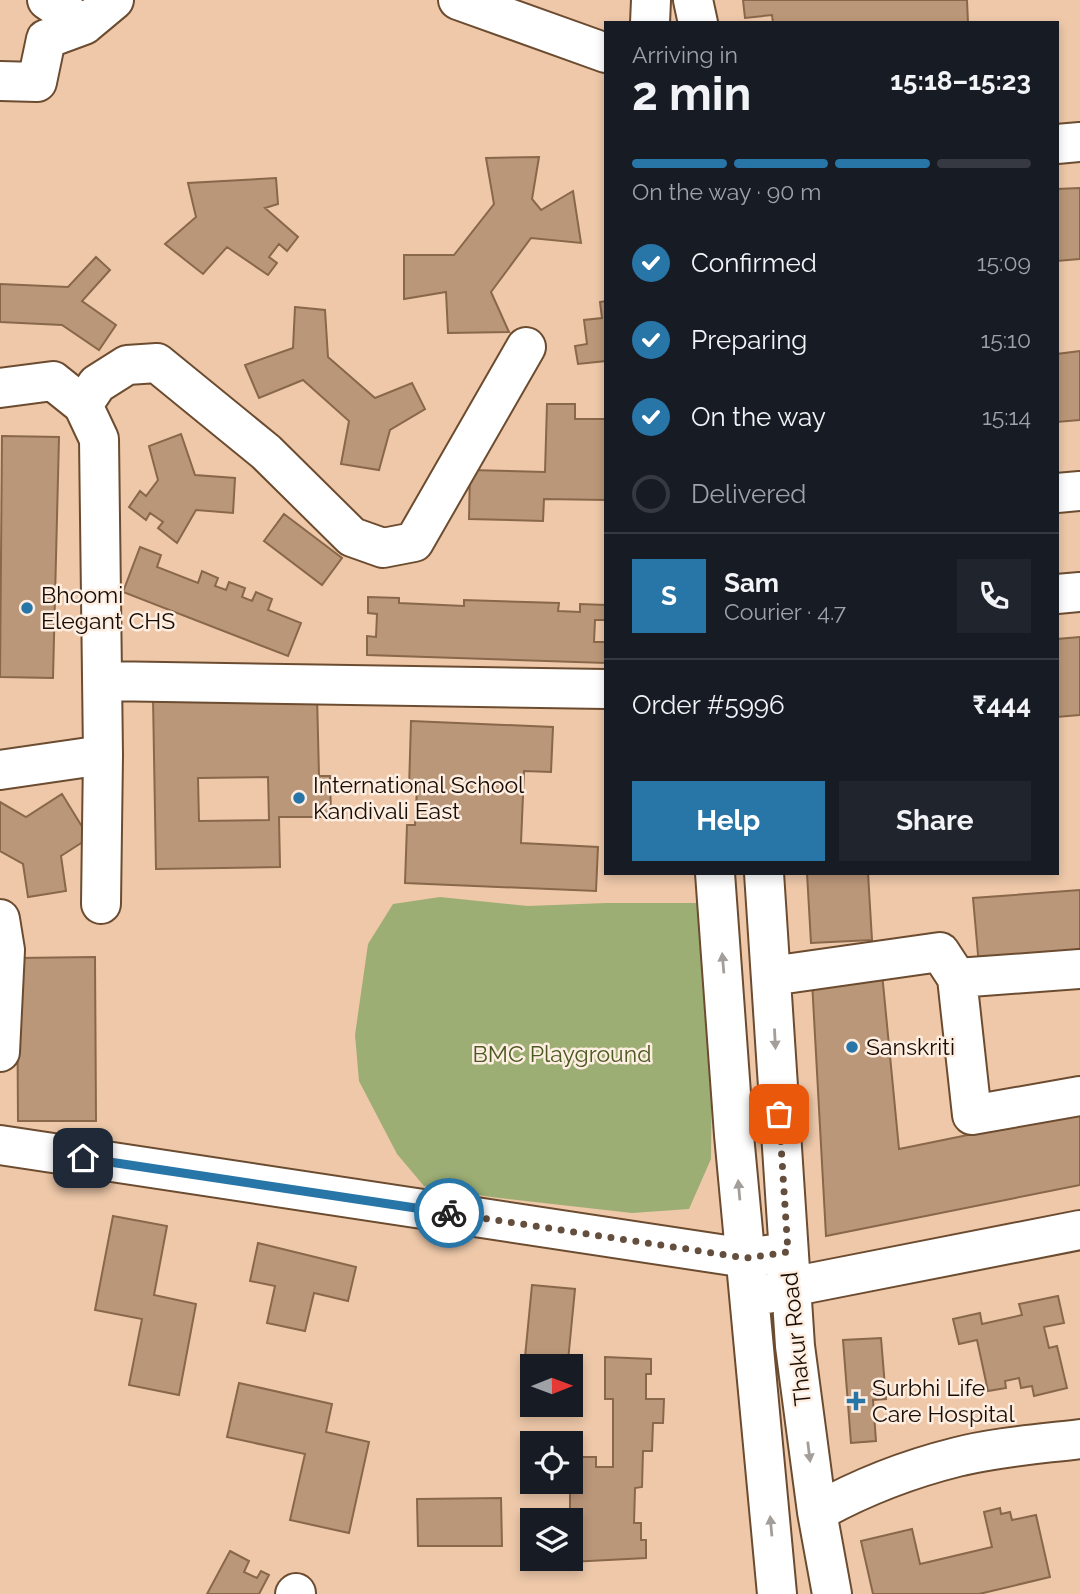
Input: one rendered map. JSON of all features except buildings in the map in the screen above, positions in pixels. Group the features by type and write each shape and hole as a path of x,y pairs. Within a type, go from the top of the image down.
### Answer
{"street":[{"path":"47,0 84,25"},
{"path":"0,81 37,82 46,38 84,25 114,0"},
{"path":"458,0 604,52"},
{"path":"650,21 652,0"},
{"path":"693,0 698,21"},
{"path":"1059,144 1080,142"},
{"path":"83,405 97,384 127,365 157,363 266,452 352,537 383,548 414,542 526,347"},
{"path":"0,388 53,381 83,405 99,439 103,681 101,904"},
{"path":"1059,493 1080,491"},
{"path":"1059,594 1080,592"},
{"path":"103,681 604,689"},
{"path":"0,770 103,755"},
{"name":"Thakur Road","path":"715,875 749,1300 777,1594"},
{"name":"Thakur Road","path":"764,875 795,1346 817,1513 832,1594"},
{"path":"0,919 5,950 0,1052"},
{"path":"771,976 940,952 957,978 972,1115 1080,1096"},
{"path":"957,978 1080,969"},
{"path":"0,1145 746,1258 789,1270 1080,1230"},
{"path":"749,1300 789,1270"},
{"path":"817,1513 841,1499 896,1476 959,1456 1080,1439"}],"green space":[{"name":"BMC Playground","path":"440,897 528,906 697,903 709,984 712,1058 711,1159 689,1209 632,1213 491,1197 424,1186 397,1154 359,1081 355,1035 368,944 393,904"}],"way so far":[{"path":"449,1213 746,1258 788,1252 779,1114"}],"place":[{"name":"Bhoomi Elegant CHS","path":"27,608"},
{"name":"International School Kandivali East","path":"299,798"},
{"name":"Sanskriti","path":"852,1047"},
{"name":"Surbhi Life Care Hospital","path":"856,1401"}],"route":[{"path":"83,1158 449,1213"}]}
